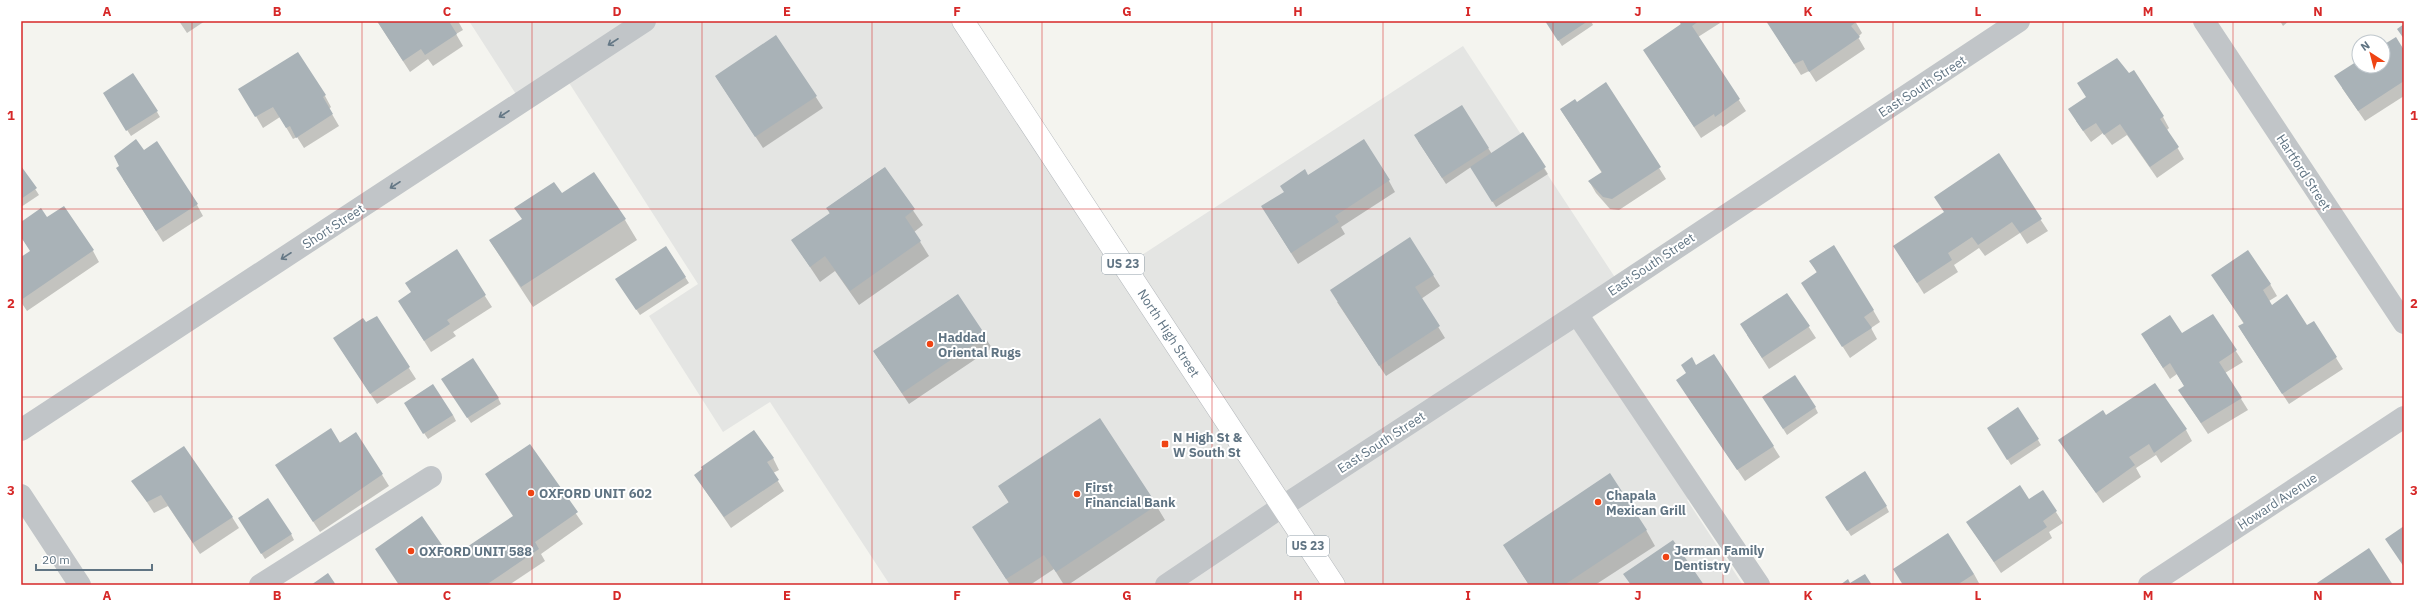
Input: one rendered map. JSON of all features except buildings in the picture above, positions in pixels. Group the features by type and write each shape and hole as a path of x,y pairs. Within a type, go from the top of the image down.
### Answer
{"main road":[{"name":"North High Street","path":"963,21 1334,585"}],"street":[{"name":"Short Street","path":"21,430 645,21"},
{"name":"East South Street","path":"1166,585 1283,506 1578,314 2019,21"},
{"name":"Hartford Street","path":"2204,21 2404,323"},
{"path":"1578,314 1759,585"},
{"name":"Howard Avenue","path":"2149,585 2404,417"},
{"path":"260,585 431,477"},
{"path":"21,495 80,585"}],"shaded area":[{"path":"469,21 963,21 1125,266 1463,46 1620,285 1577,314 1698,493 1687,500 1743,585 890,585 770,402 723,432 649,316 698,284 564,75 521,102"}],"place":[{"name":"Haddad Oriental Rugs","path":"930,344"},
{"name":"N High St & W South St","path":"1165,444"},
{"name":"OXFORD UNIT 602","path":"531,493"},
{"name":"First Financial Bank","path":"1077,494"},
{"name":"Chapala Mexican Grill","path":"1598,502"},
{"name":"OXFORD UNIT 588","path":"411,551"},
{"name":"Jerman Family Dentistry","path":"1666,557"}]}
